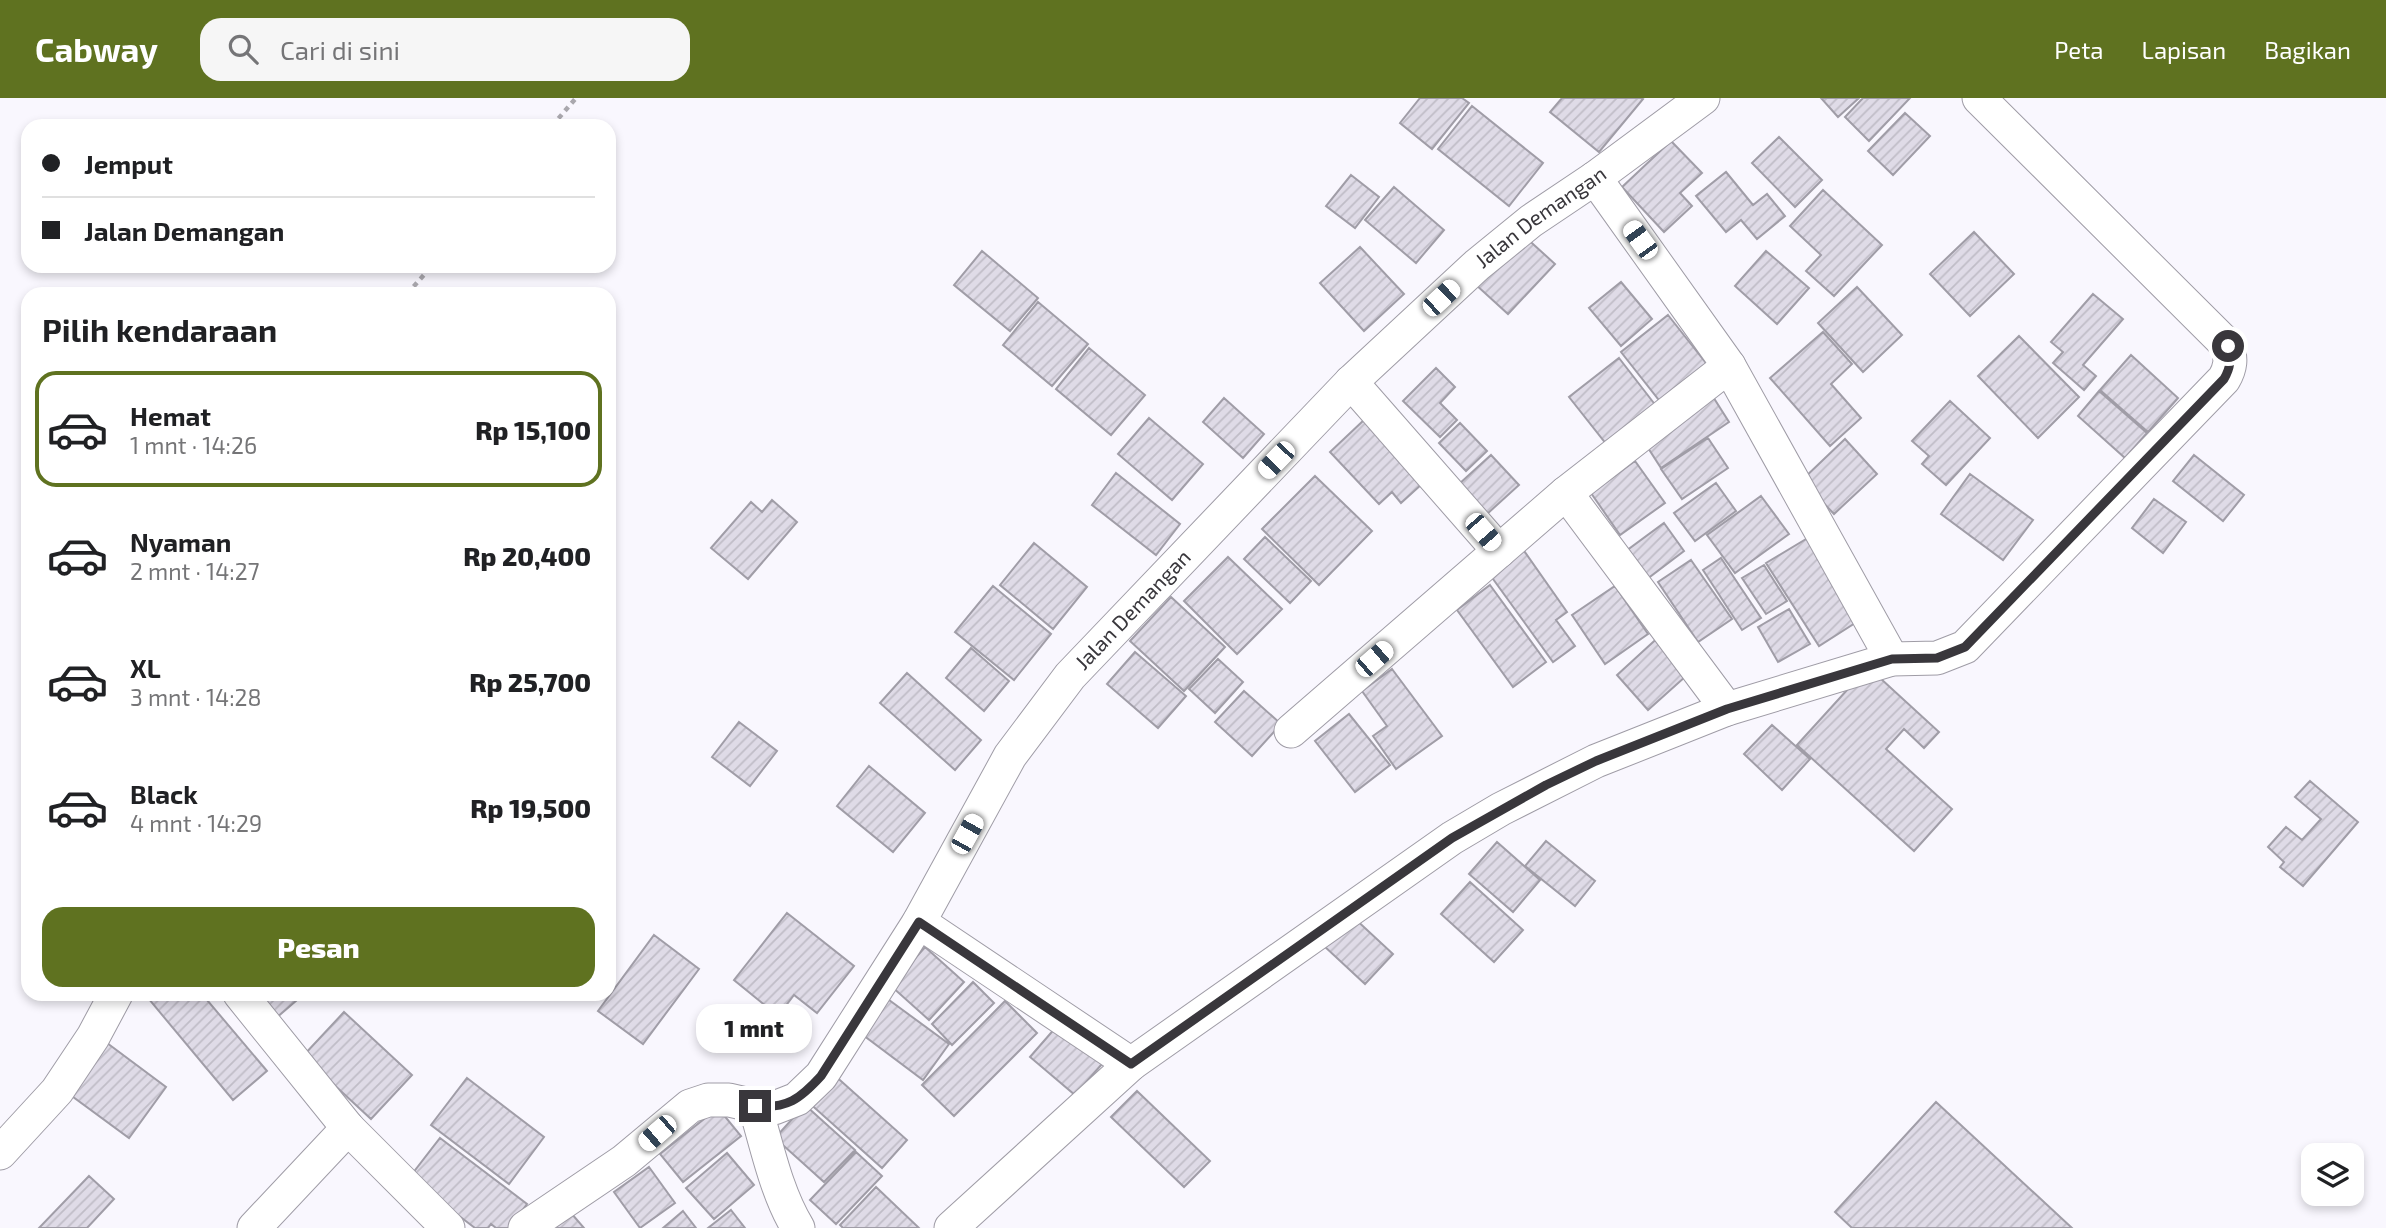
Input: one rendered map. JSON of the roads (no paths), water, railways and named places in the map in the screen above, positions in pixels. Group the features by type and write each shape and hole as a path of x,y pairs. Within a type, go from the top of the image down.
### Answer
{"street":[{"name":"Jalan Demangan","path":"525,1228 624,1161 690,1106 708,1100 729,1100 774,1108 797,1099 810,1088 821,1076 919,922 1010,756 1070,676 1351,382 1502,243 1703,98"},
{"path":"951,1228 1131,1064 1452,838 1546,785 1596,761 1727,709 1892,659 1944,656 1965,647 1978,637 2224,379 2230,369 2228,346 1979,98"},
{"path":"1595,178 1729,366 1892,659"},
{"path":"1291,731 1566,493 1729,366"},
{"path":"1351,382 1499,551"},
{"path":"1566,493 1727,709"},
{"path":"919,922 1131,1064"},
{"path":"0,1153 57,1091 93,1037 112,1001"},
{"path":"246,1001 348,1128 448,1228"},
{"path":"755,1106 790,1216 798,1228"},
{"path":"254,1228 348,1128"}]}
